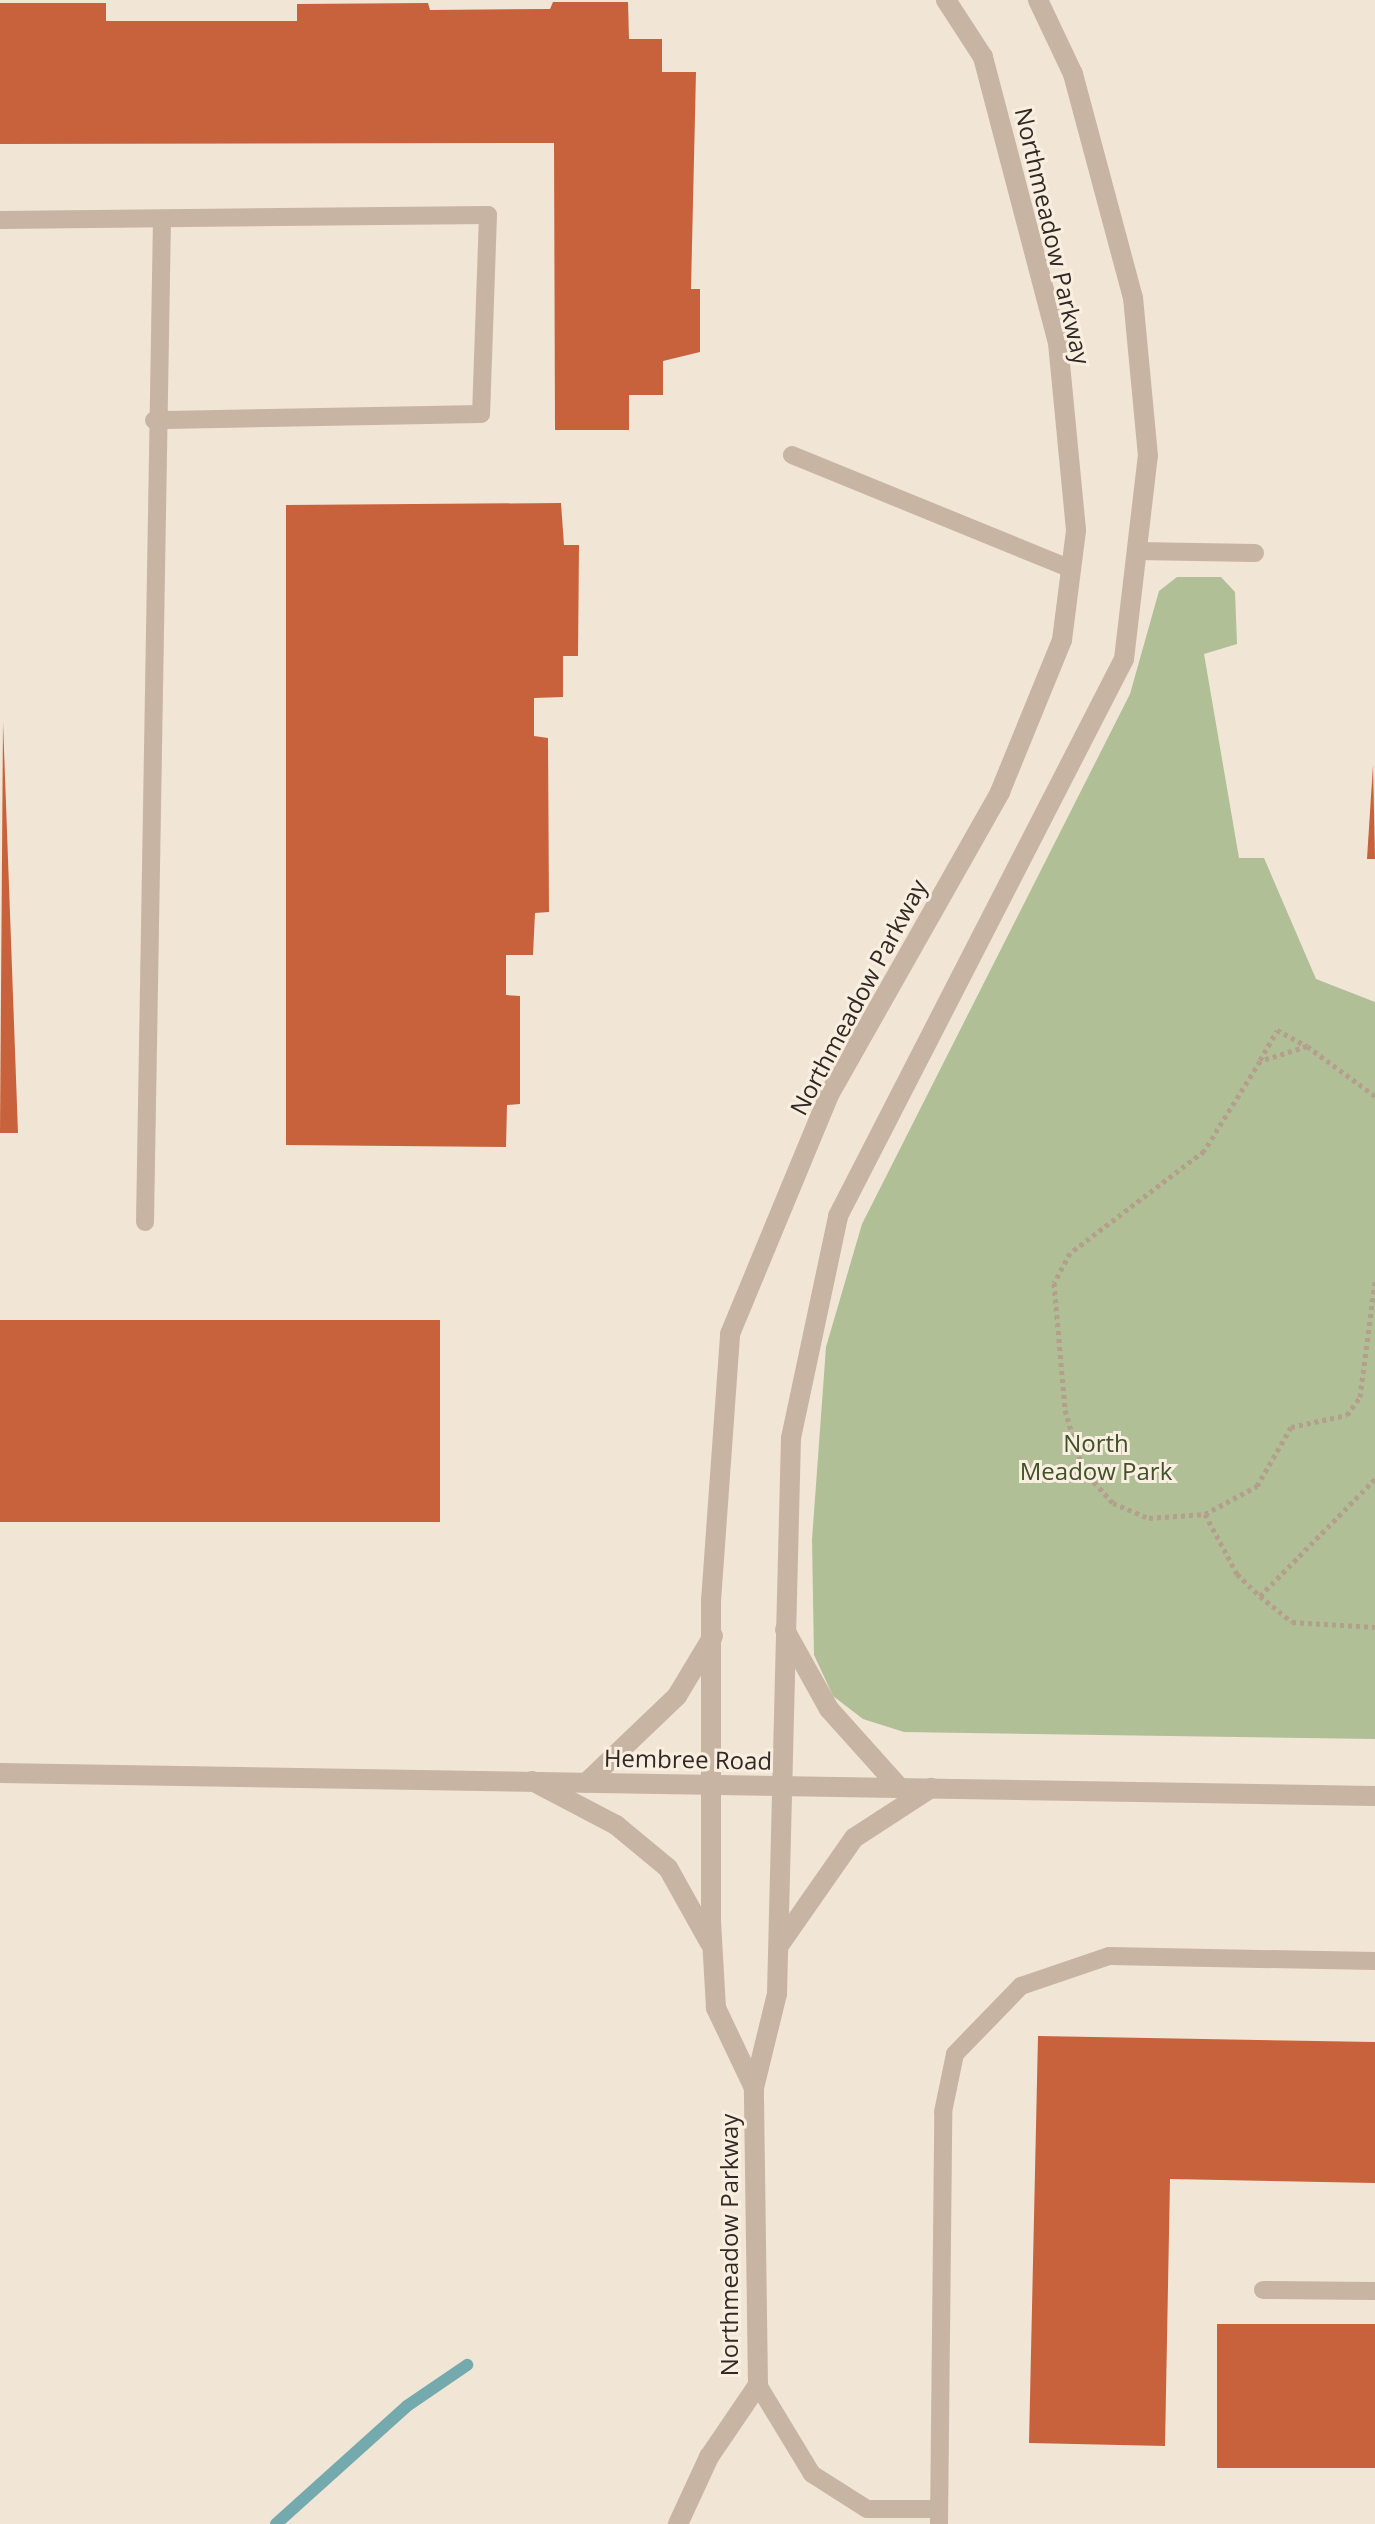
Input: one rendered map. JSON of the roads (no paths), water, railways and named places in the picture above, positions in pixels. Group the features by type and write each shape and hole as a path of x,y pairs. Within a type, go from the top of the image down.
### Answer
{"street":[{"name":"Northmeadow Parkway","path":"754,2088 716,2008 713,1948 713,1636 730,1334 830,1093 1000,792 1062,640 1076,530 1058,343 983,57 946,0"},
{"name":"Northmeadow Parkway","path":"678,2524 709,2457 758,2385 754,2088 777,1994 780,1944 780,1786 791,1438 838,1216 1124,659 1148,456 1133,298 1073,74 1038,0"},
{"path":"785,1630 829,1709 899,1787"},
{"path":"586,1783 677,1696 713,1636"},
{"name":"Hembree Road","path":"0,1773 532,1781 714,1788 899,1787 1375,1796"},
{"path":"532,1781 616,1825 668,1868 713,1948"},
{"path":"780,1944 854,1838 931,1788"}],"lane":[{"path":"0,220 162,222 488,215 481,414 154,420"},
{"path":"145,1222 154,420 162,222"},
{"path":"792,455 1071,569"},
{"path":"1137,551 1255,553"},
{"path":"758,2385 812,2474 867,2509 937,2516 943,2112 955,2054 984,2017 1021,1986 1109,1956 1375,1961"},
{"path":"1263,2290 1375,2291"}],"waterway":[{"path":"276,2524 407,2406 467,2365"}],"park label":[{"name":"North Meadow Park","path":"1096,1457"}]}
